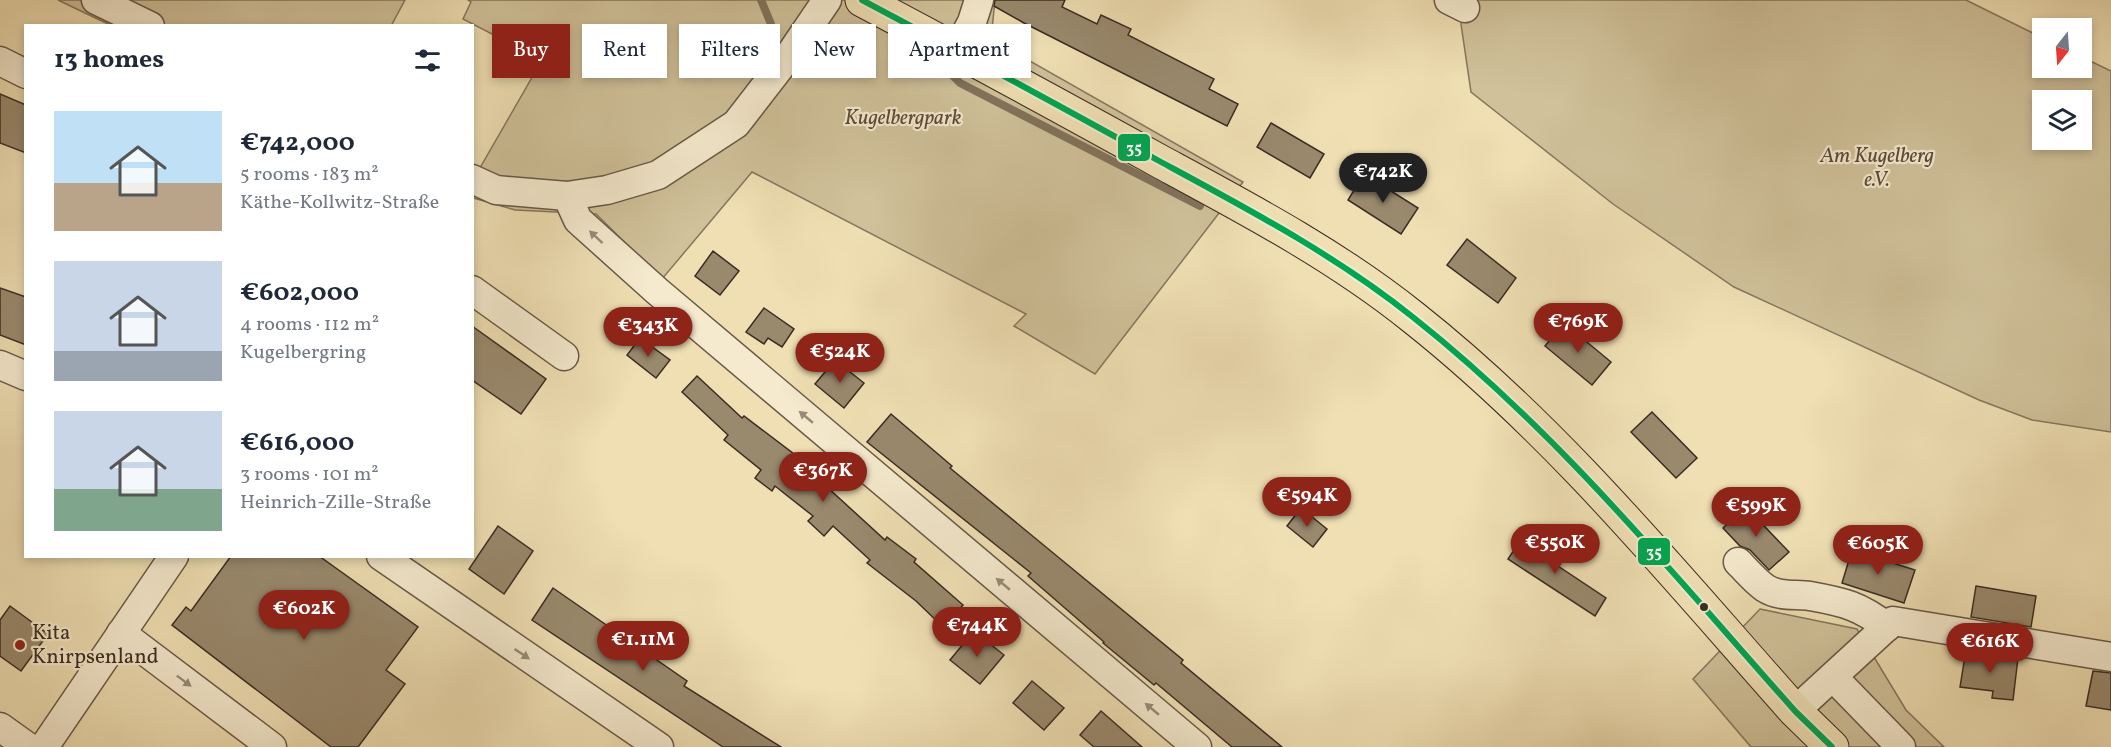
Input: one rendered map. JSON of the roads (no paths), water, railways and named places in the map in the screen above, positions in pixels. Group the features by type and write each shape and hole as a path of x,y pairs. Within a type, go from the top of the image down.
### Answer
{"main road":[{"path":"862,0 908,24"},
{"path":"1008,78 1256,214 1334,262 1412,315 1466,360 1577,468 1795,711 1832,747"}],"street":[{"path":"96,0 146,24"},
{"path":"474,180 496,190 567,196 607,190 658,175 736,124 791,53 827,0"},
{"path":"971,24 979,0"},
{"path":"0,61 24,73"},
{"path":"567,196 578,220 657,291 1197,747"},
{"path":"474,291 564,356"},
{"path":"0,365 24,375"},
{"path":"44,747 173,558"},
{"path":"384,558 659,747"},
{"path":"1738,562 1765,588 1781,595 1808,596 1848,604 1866,611 1887,627"},
{"path":"1795,711 1893,621 2111,657"},
{"path":"121,633 272,747"},
{"path":"1833,677 1901,747"},
{"path":"0,727 28,747"}],"waterway":[{"path":"761,0 771,24"},
{"path":"955,78 960,83 1200,206"}],"place":[{"name":"Kita Knirpsenland","path":"20,645"}],"park label":[{"name":"Kugelbergpark","path":"903,118"},
{"name":"Am Kugelberg e.V.","path":"1877,168"}]}
